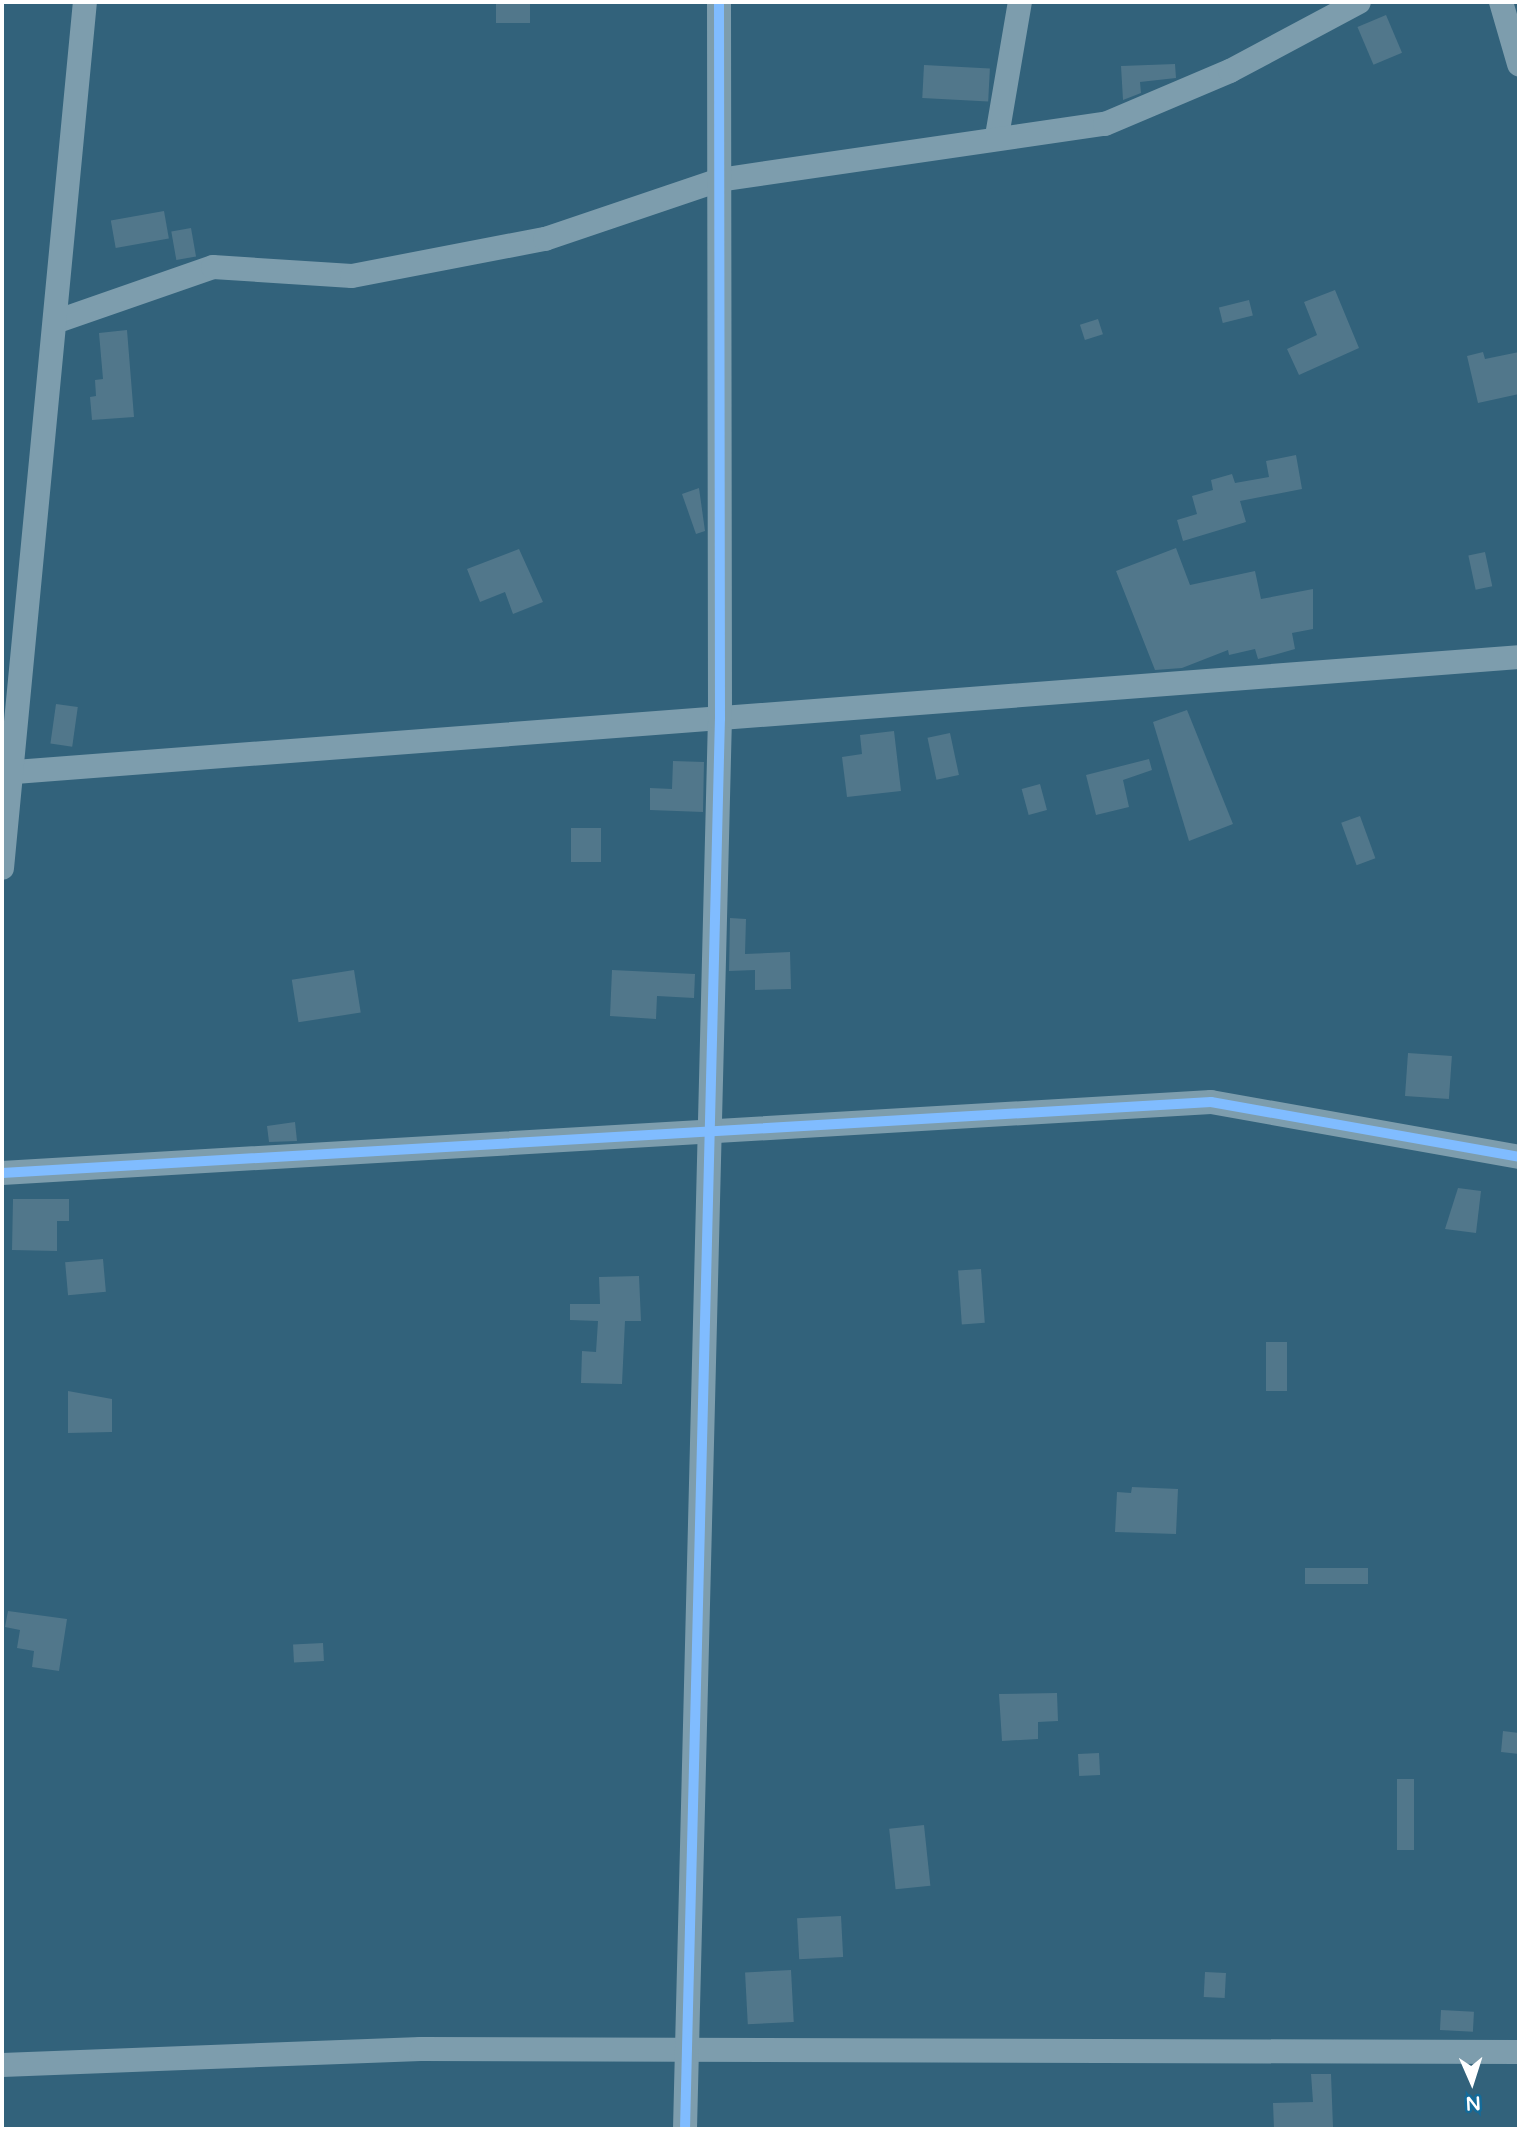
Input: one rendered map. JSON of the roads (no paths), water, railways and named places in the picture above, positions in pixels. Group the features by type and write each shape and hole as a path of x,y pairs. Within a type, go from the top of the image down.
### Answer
{"street":[{"path":"2,868 8,773 85,2"},
{"path":"685,2129 720,719 719,2"},
{"path":"997,136 1020,2"},
{"path":"1501,2 1519,64"},
{"path":"55,322 213,267 352,276 545,239 719,180 997,136 1105,124 1230,71 1355,3"},
{"path":"8,773 1519,657"},
{"path":"2,1174 1211,1102 1519,1157"},
{"path":"2,2065 421,2049 1519,2052"}]}
